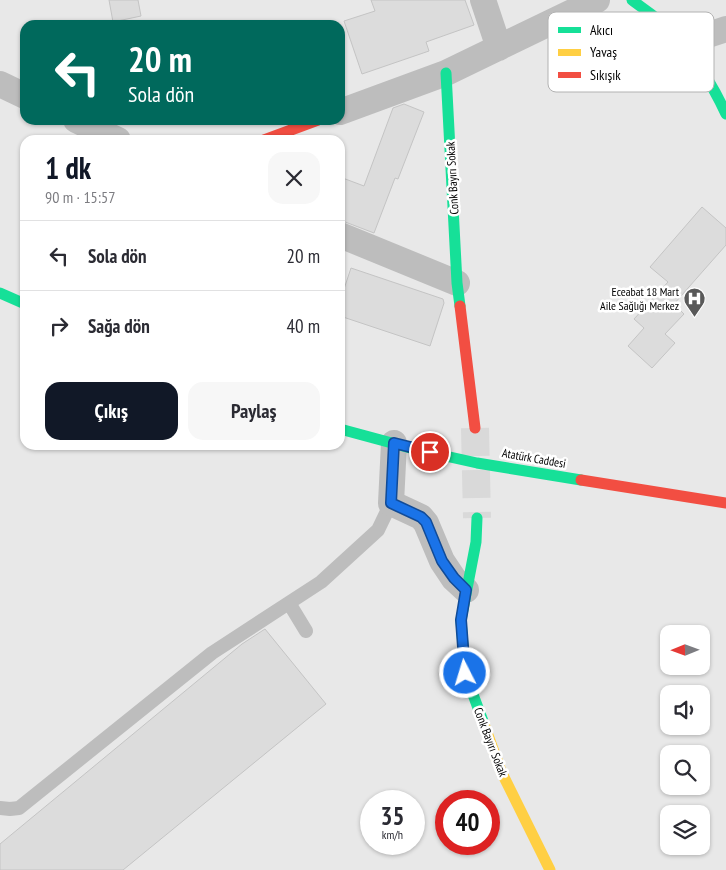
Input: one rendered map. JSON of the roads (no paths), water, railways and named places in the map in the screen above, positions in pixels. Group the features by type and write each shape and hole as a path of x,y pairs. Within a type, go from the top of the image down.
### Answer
{"street":[{"path":"484,0 499,48"},
{"path":"572,12 597,0"},
{"path":"632,0 647,12"},
{"path":"345,110 446,73 548,24"},
{"path":"714,33 726,29"},
{"name":"Conk Bayırı Sokak","path":"446,73 457,284 475,428"},
{"path":"0,84 20,94"},
{"path":"714,92 726,114"},
{"path":"86,125 108,135"},
{"path":"278,135 304,125"},
{"path":"345,237 457,284"},
{"path":"0,293 20,302"},
{"name":"Atatürk Caddesi","path":"345,430 477,463 726,503"},
{"path":"394,443 391,503 421,517 426,522 442,561 454,578 466,590"},
{"name":"Conk Bayırı Sokak","path":"477,518 476,542 461,620 465,673 501,771 550,870"}],"lane":[{"path":"0,808 19,808 212,653 321,582 378,530 391,503"},
{"path":"289,603 306,631"}],"tunnel":[{"path":"475,428 477,518"}],"place":[{"name":"Eceabat 18 Mart Aile Sağlığı Merkez","path":"695,317"}]}
